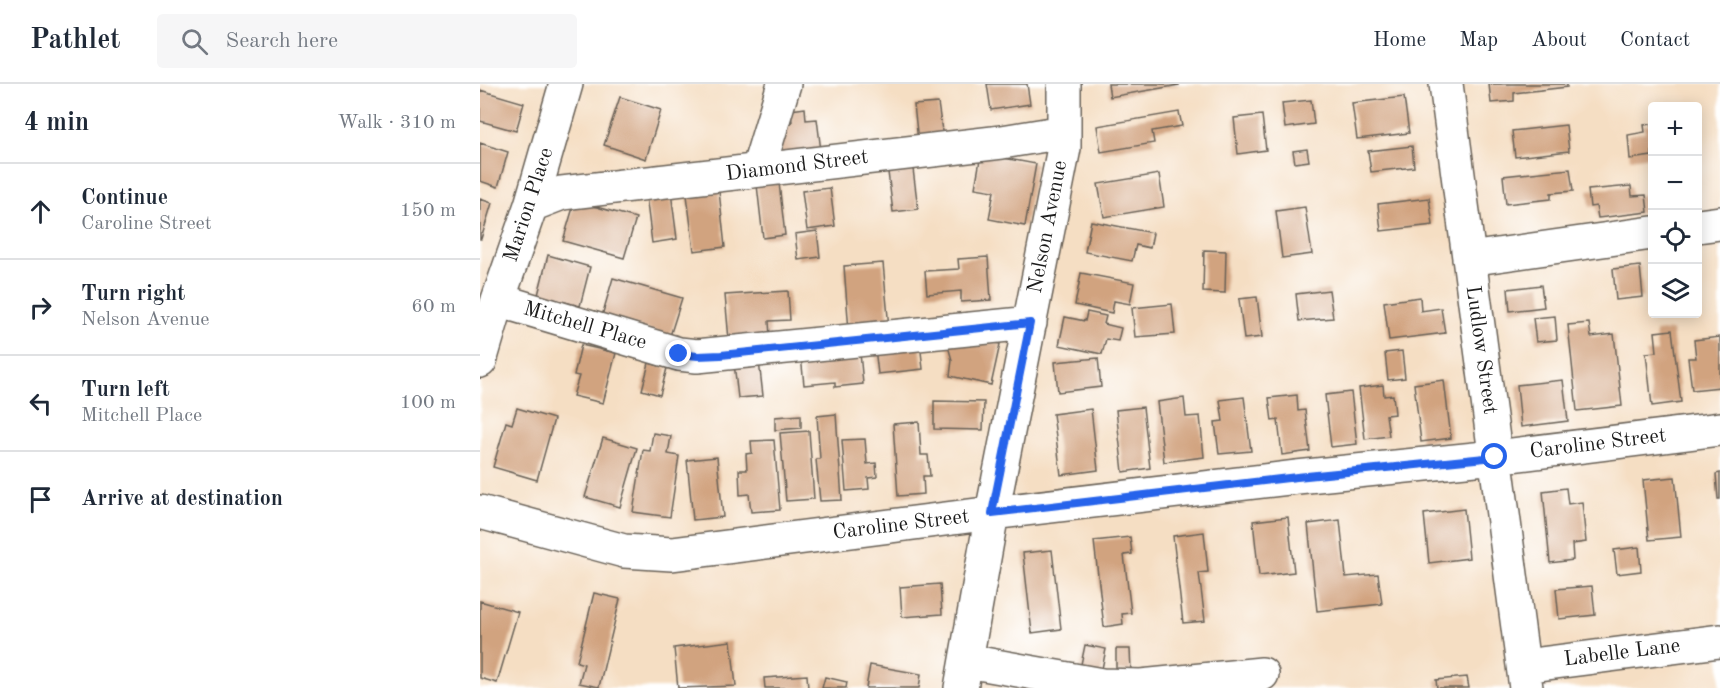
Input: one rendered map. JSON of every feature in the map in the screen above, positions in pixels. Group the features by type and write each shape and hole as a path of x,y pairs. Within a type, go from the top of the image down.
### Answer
{"street":[{"name":"Marion Place","path":"482,346 531,205 566,84"},
{"path":"758,170 784,84"},
{"name":"Nelson Avenue","path":"964,674 992,513 1064,148 1064,84"},
{"name":"Ludlow Street","path":"1446,84 1525,677"},
{"name":"Diamond Street","path":"531,205 562,193 1002,142 1064,132"},
{"path":"1702,225 1720,223"},
{"path":"1469,259 1648,233"},
{"name":"Mitchell Place","path":"498,300 679,354 698,356 1030,323"},
{"name":"Caroline Street","path":"480,512 624,551 672,554 992,513 1297,477 1495,457 1720,429"},
{"name":"Labelle Lane","path":"1525,677 1720,641"},
{"path":"964,674 1141,686 1262,674"}],"building":[{"path":"987,84 1027,84 1030,104 991,110"},
{"path":"1108,84 1179,84 1179,85 1110,97"},
{"path":"1489,84 1567,84 1567,87 1514,93 1514,101 1491,103"},
{"path":"480,90 524,103 516,131 480,121"},
{"path":"620,97 661,110 646,159 604,145"},
{"path":"1404,97 1409,133 1357,139 1352,103"},
{"path":"1311,100 1314,124 1285,128 1282,103"},
{"path":"938,103 943,138 918,141 914,105"},
{"path":"805,108 806,120 817,119 821,151 781,155 778,123 792,122 791,110"},
{"path":"1179,112 1182,126 1152,131 1154,143 1101,152 1097,126"},
{"path":"1262,115 1266,150 1238,154 1234,118"},
{"path":"1648,124 1648,157 1630,159 1628,135 1645,132 1644,125"},
{"path":"1566,125 1569,151 1515,157 1512,131"},
{"path":"480,143 508,152 498,187 480,181"},
{"path":"1412,146 1414,167 1371,172 1368,151"},
{"path":"1307,149 1309,161 1295,163 1293,151"},
{"path":"981,154 1036,164 1025,226 989,219 994,191 975,188"},
{"path":"913,169 918,209 893,212 888,172"},
{"path":"1570,169 1573,191 1551,193 1551,199 1506,204 1503,176"},
{"path":"1159,174 1164,207 1104,217 1098,184"},
{"path":"779,183 785,235 763,238 757,185"},
{"path":"1631,186 1632,196 1646,195 1648,212 1598,218 1596,206 1590,207 1588,190"},
{"path":"830,188 835,226 807,230 802,191"},
{"path":"719,191 725,247 694,251 687,195"},
{"path":"671,192 677,239 652,243 646,195"},
{"path":"1429,198 1433,225 1381,231 1378,204"},
{"path":"480,199 492,203 481,239 480,239"},
{"path":"575,201 636,218 624,258 563,241"},
{"path":"1305,207 1312,254 1282,258 1276,211"},
{"path":"1091,221 1153,233 1150,248 1136,245 1132,261 1085,252"},
{"path":"817,231 820,257 798,260 795,234"},
{"path":"1204,250 1226,251 1225,293 1203,292"},
{"path":"548,255 590,267 580,306 538,295"},
{"path":"988,257 991,300 961,302 961,291 927,294 925,271 959,269 958,259"},
{"path":"883,263 889,328 849,331 844,266"},
{"path":"1640,266 1643,297 1616,300 1613,269"},
{"path":"1081,273 1134,283 1130,304 1114,301 1112,313 1075,305"},
{"path":"613,278 682,298 670,336 602,316"},
{"path":"1541,285 1544,307 1510,311 1508,289"},
{"path":"1329,290 1333,318 1299,321 1296,294"},
{"path":"788,291 790,320 769,321 770,337 729,340 725,295"},
{"path":"1257,297 1262,337 1244,339 1239,299"},
{"path":"1420,297 1421,311 1441,308 1445,333 1389,340 1384,302"},
{"path":"1172,304 1175,334 1135,337 1132,308"},
{"path":"1087,312 1106,316 1104,324 1121,328 1118,341 1106,339 1102,354 1059,345 1065,317 1085,321"},
{"path":"1555,316 1557,340 1536,342 1533,318"},
{"path":"1589,323 1591,337 1614,334 1622,406 1577,411 1568,325"},
{"path":"1672,330 1681,402 1652,406 1646,353 1657,352 1655,332"},
{"path":"1720,337 1720,387 1692,390 1688,358 1696,358 1694,340"},
{"path":"946,339 975,339 1000,344 991,385 950,376 952,360"},
{"path":"920,343 923,369 878,374 875,348"},
{"path":"581,345 616,353 603,403 573,396 579,376 574,375"},
{"path":"1402,351 1405,378 1388,380 1385,353"},
{"path":"860,353 863,384 835,387 835,382 804,385 801,356"},
{"path":"1098,358 1101,387 1058,392 1055,362"},
{"path":"759,361 763,396 738,398 734,363"},
{"path":"649,363 667,368 660,395 642,390"},
{"path":"1444,380 1451,438 1421,442 1414,384"},
{"path":"1563,380 1568,421 1521,427 1517,385"},
{"path":"1383,385 1384,396 1393,395 1395,414 1386,415 1389,436 1365,439 1359,388"},
{"path":"1351,392 1357,444 1331,447 1325,395"},
{"path":"1297,395 1298,411 1305,410 1310,451 1282,455 1278,420 1272,421 1269,398"},
{"path":"1244,397 1251,451 1219,454 1215,422 1223,421 1220,400"},
{"path":"1184,398 1186,417 1200,416 1204,457 1164,462 1157,402"},
{"path":"934,401 984,402 983,430 934,429"},
{"path":"1143,407 1150,468 1123,472 1116,410"},
{"path":"517,408 554,419 537,480 493,467 506,422 512,424"},
{"path":"1091,409 1098,470 1061,475 1053,414"},
{"path":"836,414 842,500 820,501 816,459 820,459 817,416"},
{"path":"801,415 801,428 775,430 775,417"},
{"path":"919,422 921,455 928,455 930,476 923,476 924,494 898,496 893,424"},
{"path":"809,431 814,499 786,501 780,433"},
{"path":"653,433 671,436 668,454 679,456 670,517 633,512 643,450 650,451"},
{"path":"603,438 637,448 620,507 585,497"},
{"path":"865,439 867,464 876,463 877,477 868,478 869,489 846,491 842,440"},
{"path":"774,440 780,510 751,512 749,494 740,495 739,470 747,470 746,454 752,453 751,441"},
{"path":"717,457 723,517 693,520 687,460"},
{"path":"1720,473 1720,499 1718,499 1716,474"},
{"path":"1675,477 1681,537 1649,540 1643,480"},
{"path":"1566,488 1568,504 1582,502 1586,542 1572,544 1573,560 1550,563 1543,491"},
{"path":"1464,509 1469,558 1429,563 1424,514"},
{"path":"1288,517 1294,572 1259,576 1253,521"},
{"path":"1340,520 1346,577 1378,574 1382,604 1317,611 1308,524"},
{"path":"1204,532 1208,572 1199,573 1205,621 1183,623 1173,536"},
{"path":"1130,537 1132,554 1124,555 1131,613 1122,614 1123,624 1104,627 1094,541"},
{"path":"1639,547 1641,571 1617,574 1614,550"},
{"path":"1052,550 1061,629 1032,633 1023,553"},
{"path":"940,584 942,614 902,617 900,587"},
{"path":"1592,586 1595,615 1559,619 1556,589"},
{"path":"594,593 620,599 599,687 579,683 584,664 577,662"},
{"path":"480,601 518,612 497,683 480,678"},
{"path":"731,641 736,686 678,688 674,648"},
{"path":"1085,645 1106,649 1100,679 1079,674"},
{"path":"1116,649 1130,649 1131,671 1116,671"},
{"path":"870,665 921,674 919,688 866,688"},
{"path":"807,675 808,688 765,688 764,678"},
{"path":"825,677 847,682 846,688 822,688"},
{"path":"1467,677 1469,688 1437,688 1436,680"}],"route":[{"path":"679,354 721,355 1030,323 992,513 1297,477 1495,457"}]}
